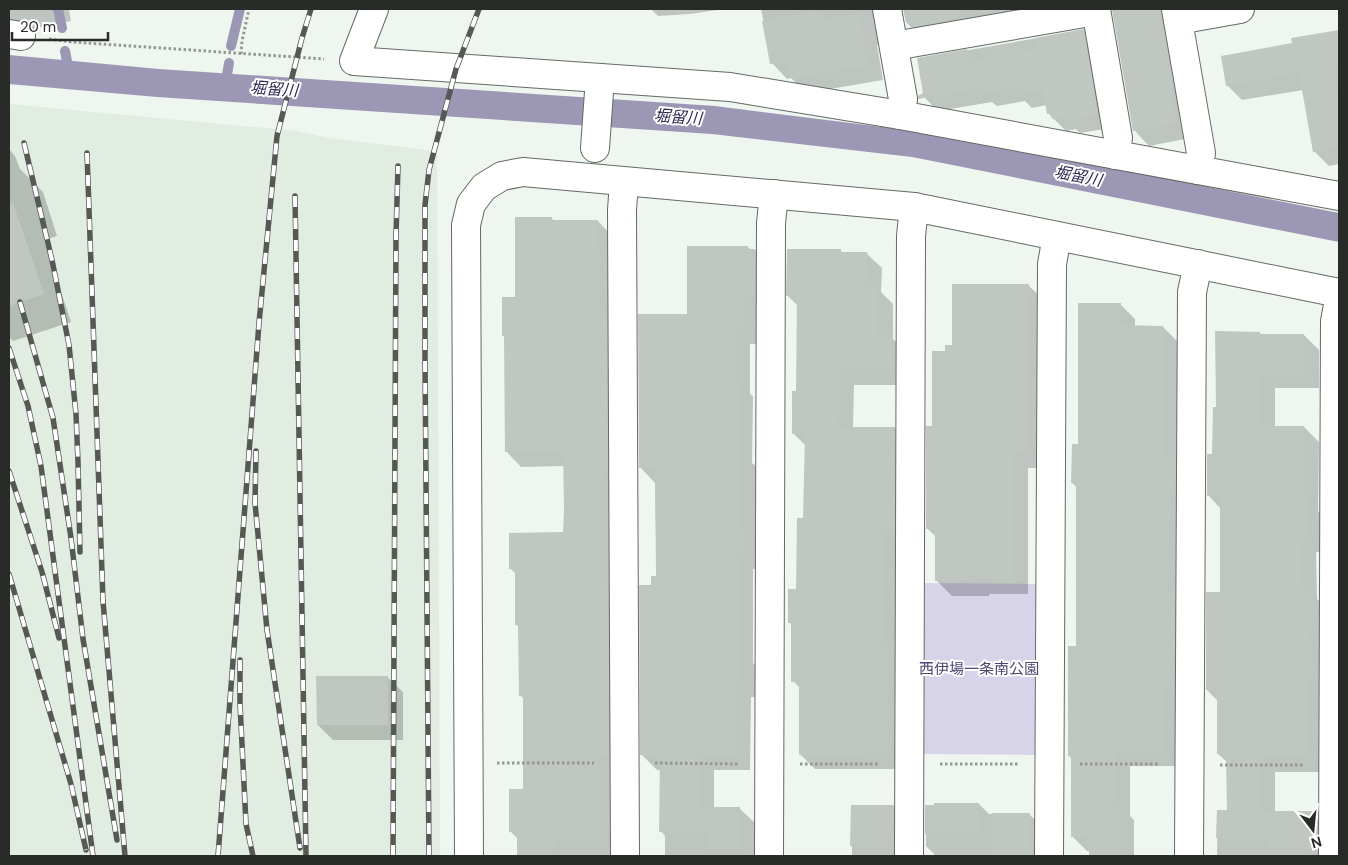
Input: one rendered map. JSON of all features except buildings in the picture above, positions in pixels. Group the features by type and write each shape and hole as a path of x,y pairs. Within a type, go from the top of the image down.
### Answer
{"street":[{"path":"374,9 354,62 599,83 730,87 900,115 1339,196"},
{"path":"888,9 903,99 900,115"},
{"path":"1198,170 1201,153 1177,14 1240,9"},
{"path":"894,46 1096,10 1118,138 1115,155"},
{"path":"594,148 599,83"},
{"path":"469,856 466,225 471,204 484,187 502,176 523,172 914,207 1339,293"},
{"path":"624,182 622,220 625,856"},
{"path":"769,856 771,223 774,194"},
{"path":"909,856 911,246 914,207"},
{"path":"1049,856 1052,264 1057,236"},
{"path":"1189,856 1192,292 1198,264"},
{"path":"1333,856 1335,321 1339,300"}],"path":[{"path":"242,54 242,41 249,9"},
{"path":"15,35 72,42 354,62"}],"shaded area":[{"path":"9,104 297,131 328,138 437,151 440,856 9,856"}],"green space":[{"name":"西伊場一条南公園","path":"924,583 1036,584 1035,755 923,754"}],"water":[{"name":"堀留川","path":"9,55 159,69 715,106 947,135 1339,213 1339,242 912,157 712,134 157,97 9,84"}],"waterway":[{"path":"58,9 62,28"},
{"path":"231,46 240,9"},
{"path":"65,51 69,72"},
{"path":"225,87 229,63"}],"railway":[{"path":"218,856 259,323 277,136 311,9"},
{"path":"429,856 425,205 429,170 456,69 479,9"},
{"path":"24,143 52,260 69,345 76,414 80,552"},
{"path":"87,153 103,601 125,856"},
{"path":"393,856 398,166"},
{"path":"295,196 306,856"},
{"path":"20,302 53,418 71,538 83,639 117,840"},
{"path":"9,348 28,406 41,466 93,856"},
{"path":"256,451 255,503 267,630 300,848"},
{"path":"9,471 42,572 59,638"},
{"path":"9,574 71,784 86,850"},
{"path":"240,660 240,704 246,824 253,856"}]}
